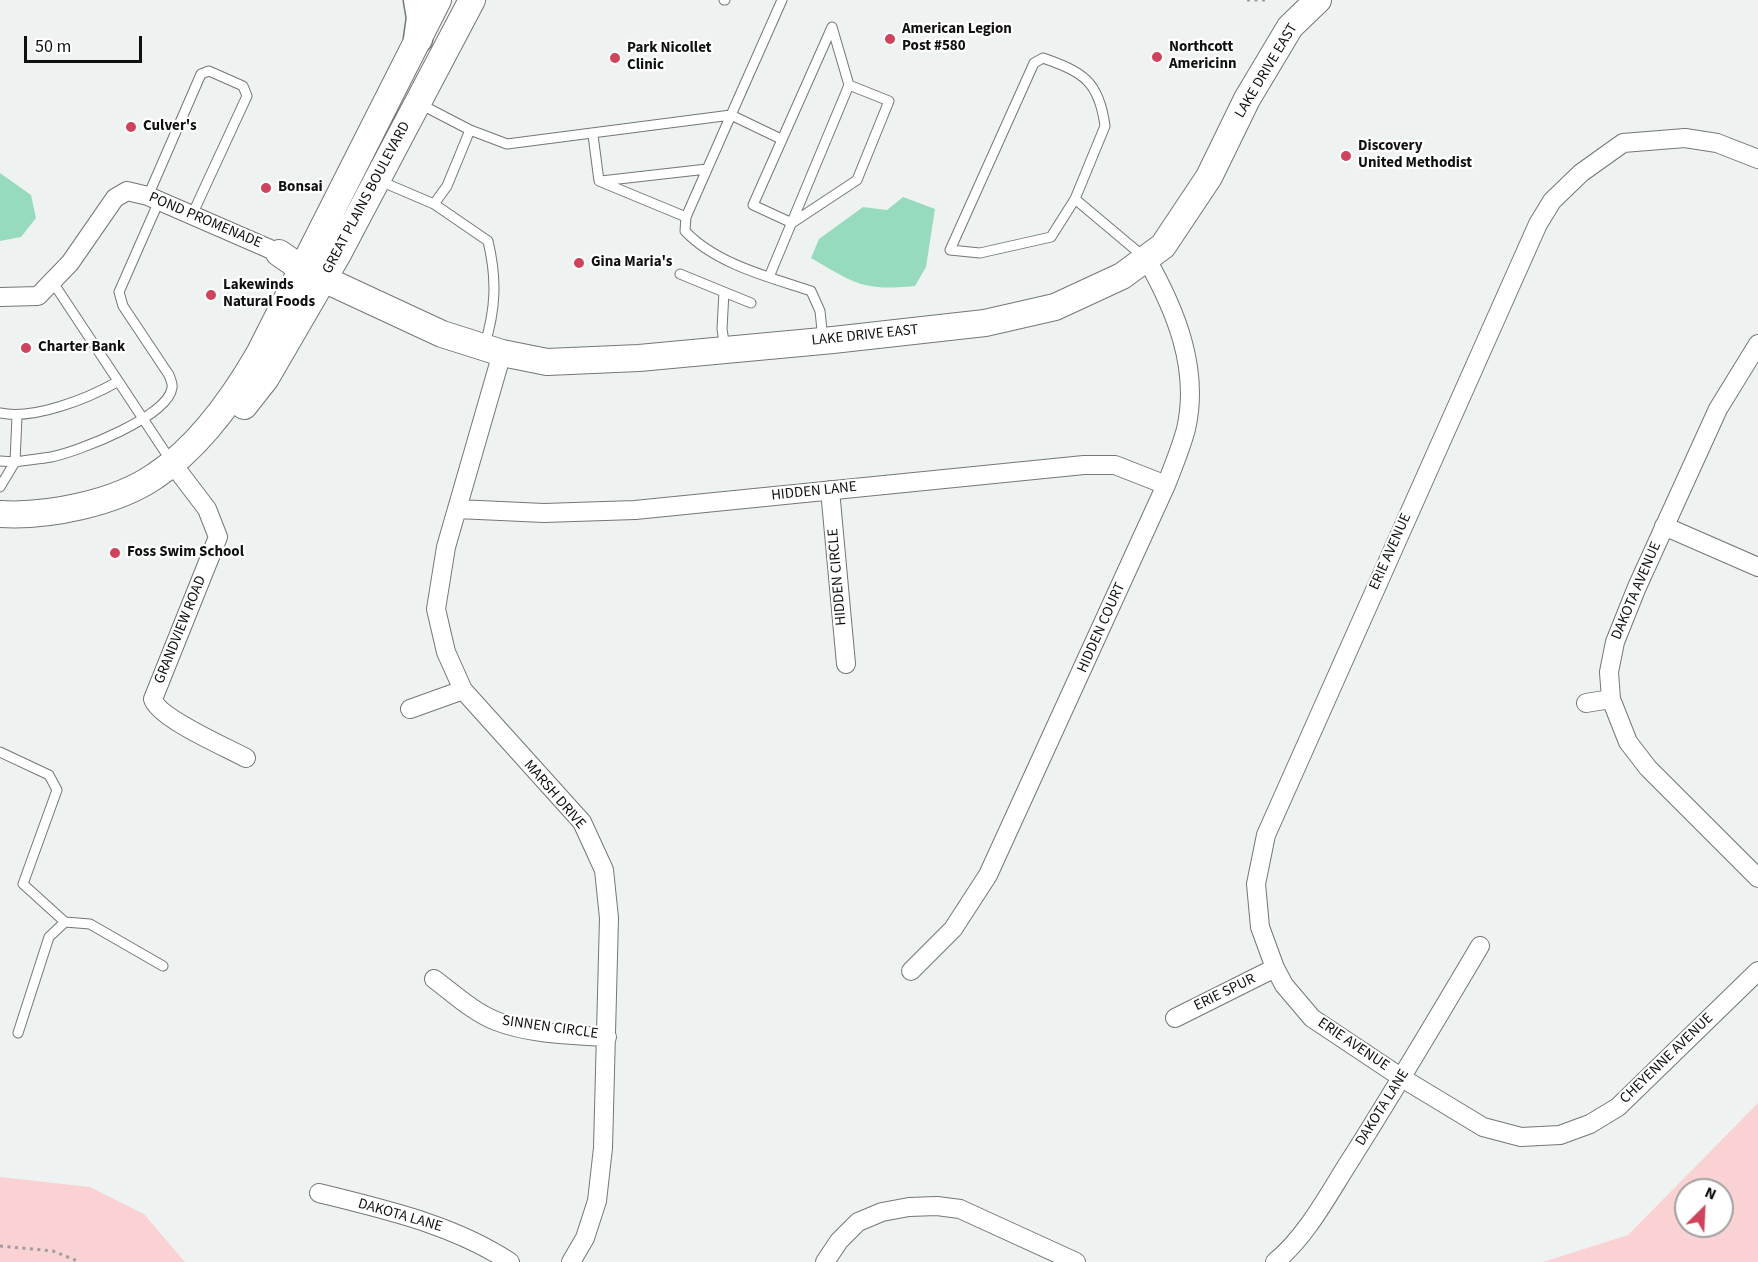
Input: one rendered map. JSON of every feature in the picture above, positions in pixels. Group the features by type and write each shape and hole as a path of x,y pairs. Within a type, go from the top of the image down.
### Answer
{"main road":[{"path":"418,0 421,18 418,39"}],"street":[{"name":"GREAT PLAINS BOULEVARD","path":"0,514 18,515 72,508 114,496 154,477 172,463 204,447 233,420 266,378 418,39 438,0"},
{"name":"GREAT PLAINS BOULEVARD","path":"313,274 378,180 472,0"},
{"name":"LAKE DRIVE EAST","path":"279,253 313,274 442,334 493,350 547,362 639,358 823,341 985,323 1055,307 1122,276 1163,246 1209,177 1247,99 1290,27 1318,0"},
{"name":"ERIE AVENUE","path":"1402,1078 1312,1018 1284,985 1275,968 1260,927 1256,884 1266,835 1538,224 1559,194 1581,173 1623,143 1684,138 1717,143 1758,159"},
{"name":"POND PROMENADE","path":"0,297 38,296 70,263 115,198 127,191 154,198 279,253"},
{"name":"HIDDEN COURT","path":"911,971 958,922 988,875 1166,485 1186,428 1190,382 1179,327 1166,293 1146,258"},
{"name":"DAKOTA AVENUE","path":"1758,344 1718,409 1664,526 1615,642 1609,672 1611,699 1628,742 1648,768 1758,878"},
{"name":"MARSH DRIVE","path":"493,350 457,509 446,547 436,609 446,652 463,690 582,822 604,870 609,918 603,1148 597,1201 585,1238 571,1262"},
{"name":"GRANDVIEW ROAD","path":"172,463 207,509 218,537 153,699 155,707 167,717 246,758"},
{"name":"HIDDEN LANE","path":"457,509 543,513 635,510 1084,465 1115,465 1166,485"},
{"name":"HIDDEN CIRCLE","path":"830,490 846,664"},
{"path":"1664,526 1758,567"},
{"path":"410,709 463,690"},
{"path":"1586,703 1611,699"},
{"name":"DAKOTA LANE","path":"1275,1262 1285,1254 1326,1199 1402,1078 1480,946"},
{"name":"ERIE SPUR","path":"1175,1018 1275,968"},
{"name":"CHEYENNE AVENUE","path":"1402,1078 1483,1127 1521,1137 1560,1135 1590,1124 1618,1107 1758,971"},
{"name":"SINNEN CIRCLE","path":"434,979 468,1005 495,1021 571,1035 607,1037"},
{"name":"DAKOTA LANE","path":"319,1193 425,1220 487,1247 510,1262"},
{"path":"825,1262 839,1241 858,1222 882,1212 909,1207 937,1206 960,1209 1076,1262"}],"lane":[{"path":"782,0 686,217 685,231 700,248 811,291 820,311 823,341"},
{"path":"769,276 792,223 849,85 831,27 753,205 792,223"},
{"path":"1043,58 1076,69 1091,85 1103,113 1105,126 1075,199 1051,237 980,253 950,250 1034,63 1043,58"},
{"path":"0,461 15,462 52,457 88,446 143,419 168,398 172,387 169,375 123,306 119,292 201,74 208,71 243,86 247,96 192,215"},
{"path":"792,223 857,180 889,101 849,85"},
{"path":"417,103 470,130 507,144 593,135 731,115 781,139"},
{"path":"434,204 447,186 470,130"},
{"path":"593,135 598,181"},
{"path":"598,181 707,169"},
{"path":"378,180 434,204 488,241 495,273 490,327 493,350"},
{"path":"598,181 686,217"},
{"path":"1075,199 1146,258"},
{"path":"680,274 751,303"},
{"path":"52,281 172,463"},
{"path":"724,292 722,329 726,350"},
{"path":"0,413 17,416 64,405 117,382"},
{"path":"0,487 15,462 17,416"},
{"path":"0,752 49,775 57,790 23,884 65,922 90,924 163,966"},
{"path":"18,1033 49,937 65,922"}],"path":[{"path":"1247,0 1269,0"},
{"path":"0,1246 53,1251 80,1262"}],"shaded area":[{"path":"0,173 31,195 36,218 21,237 0,241"},
{"path":"903,197 935,209 926,267 915,286 883,287 860,284 811,258 819,239 863,207 887,210"},
{"path":"1758,1103 1758,1262 1543,1262 1628,1235 1674,1188 1674,1238 1734,1238 1734,1178 1684,1178"},
{"path":"0,1177 90,1187 144,1214 185,1262 0,1262"}],"place":[{"name":"American Legion Post #580","path":"890,39"},
{"name":"Northcott Americinn","path":"1157,57"},
{"name":"Park Nicollet Clinic","path":"615,58"},
{"name":"Culver's","path":"131,127"},
{"name":"Discovery United Methodist","path":"1346,156"},
{"name":"Bonsai","path":"266,188"},
{"name":"Gina Maria's","path":"579,263"},
{"name":"Lakewinds Natural Foods","path":"211,295"},
{"name":"Charter Bank","path":"26,348"},
{"name":"Foss Swim School","path":"115,553"}]}
